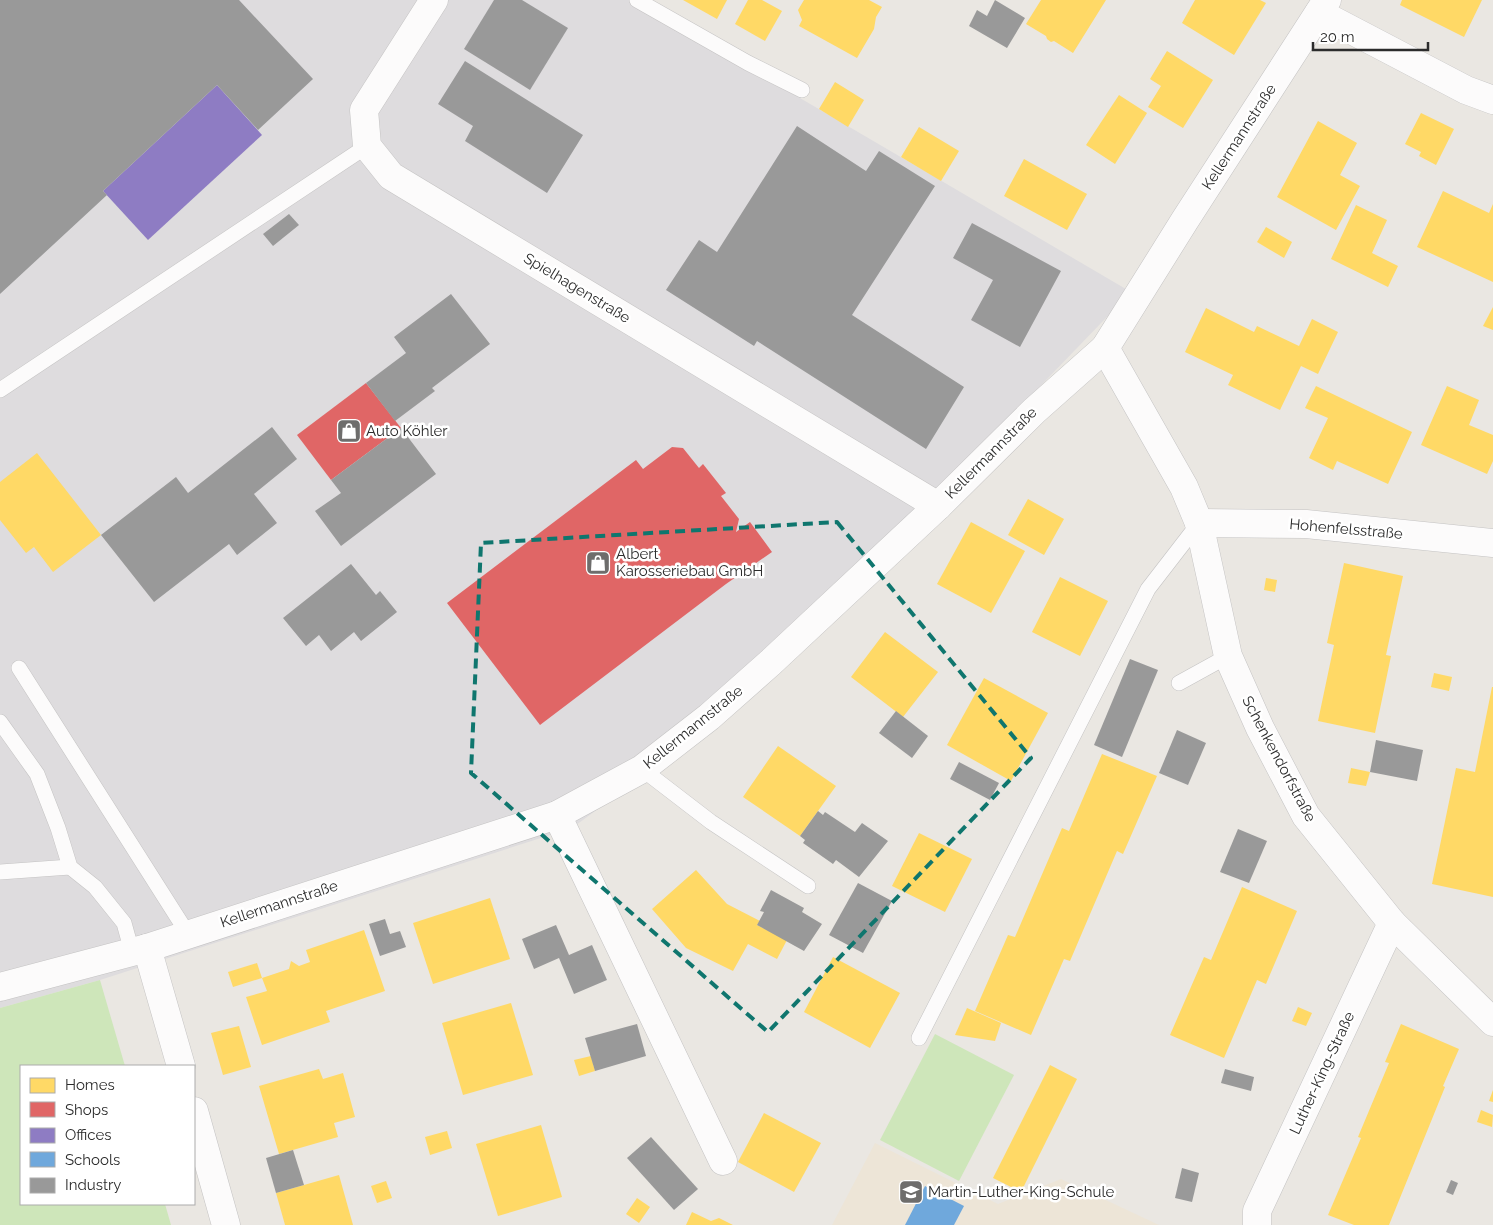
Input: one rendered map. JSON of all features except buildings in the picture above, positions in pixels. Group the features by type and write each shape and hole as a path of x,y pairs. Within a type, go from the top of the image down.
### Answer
{"street":[{"path":"367,146 364,110 434,0"},
{"path":"1323,7 1466,90 1493,100"},
{"name":"Kellermannstraße","path":"0,987 140,950 557,815 642,769 709,717 770,663 938,506 1034,411 1105,348 1185,220 1323,7"},
{"name":"Spielhagenstraße","path":"367,146 391,176 938,506"},
{"name":"Schenkendorfstraße","path":"1105,348 1184,488 1199,523 1228,656 1260,728 1306,816 1392,923 1493,1022"},
{"name":"Hohenfelsstraße","path":"1199,523 1306,524 1493,543"},
{"path":"557,815 723,1161"},
{"name":"Luther-King-Straße","path":"1256,1225 1257,1211 1392,923"},
{"path":"140,950 181,1065"},
{"path":"195,1115 226,1225"}],"lane":[{"path":"637,0 748,63 802,90"},
{"path":"0,390 367,146"},
{"path":"919,1038 1148,589 1199,523"},
{"path":"1178,683 1228,656"},
{"path":"19,668 188,934"},
{"path":"0,722 37,774 58,828 70,867 95,887 124,923 140,950"},
{"path":"642,769 711,822 808,886"},
{"path":"0,872 70,867"}],"highlighted area":[{"path":"837,522 1031,758 768,1032 471,773 481,543"}],"shaded area":[{"path":"0,0 633,0 1131,292 714,724 572,828 100,980 0,1008"},
{"name":"Martin-Luther-King-Schule","path":"875,1143 998,1204 1061,1179 1159,1225 832,1225"}],"green space":[{"path":"100,980 125,1065 20,1065 20,1205 165,1205 171,1225 0,1225 0,1008"},
{"path":"935,1034 1014,1075 959,1181 880,1140"}],"place":[{"name":"Auto Köhler","path":"349,431"},
{"name":"Albert Karosseriebau GmbH","path":"598,563"},
{"name":"Martin-Luther-King-Schule","path":"911,1192"}]}
